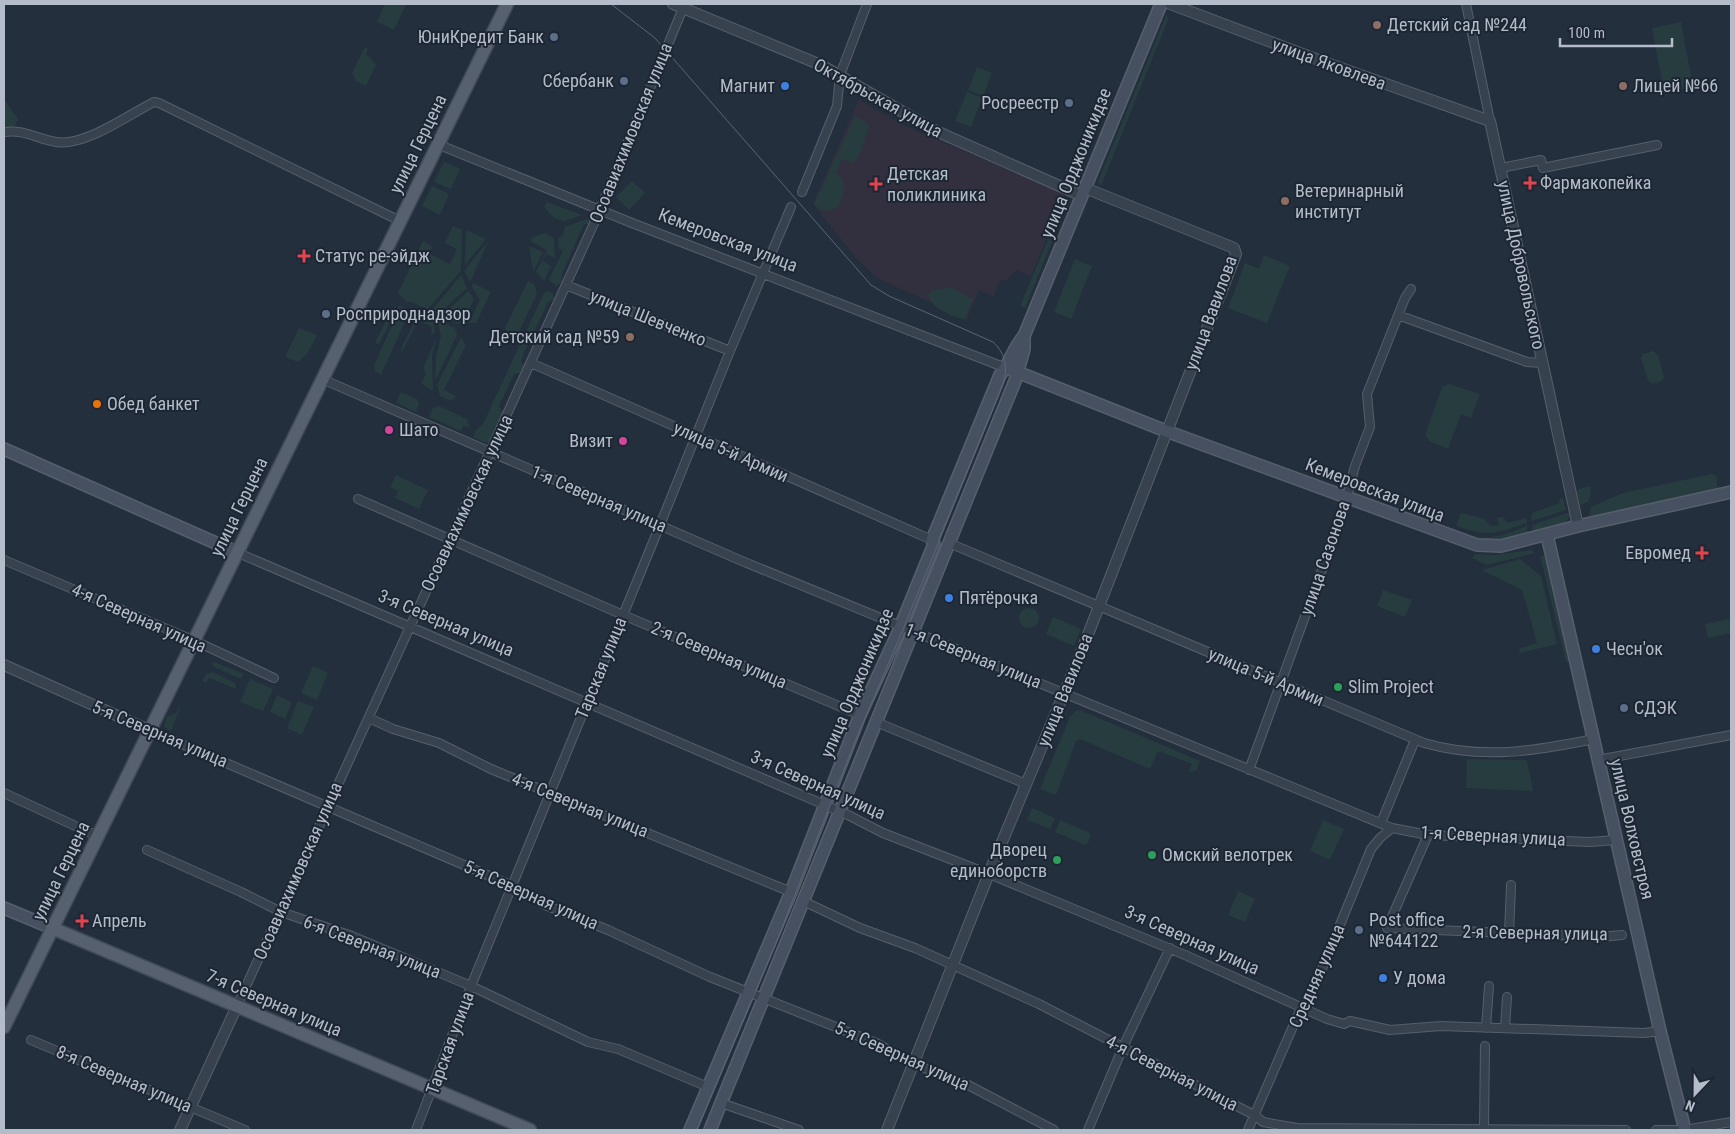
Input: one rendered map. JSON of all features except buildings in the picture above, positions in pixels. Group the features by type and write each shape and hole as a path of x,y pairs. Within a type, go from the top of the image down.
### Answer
{"main road":[{"name":"улица Герцена","path":"4,1027 437,144 508,4"},
{"name":"улица Орджоникидзе","path":"690,1130 791,892 860,715 934,544 932,540 1000,375 1006,368 1016,346 1024,336 1161,4"},
{"name":"улица Орджоникидзе","path":"710,1130 1018,372 1024,349 1024,336"},
{"name":"Кемеровская улица","path":"1006,368 1166,431 1476,546 1501,546 1578,526 1731,492"},
{"name":"3-я Северная улица","path":"4,449 236,552"},
{"name":"улица Волховстроя","path":"1548,535 1615,840 1685,1130"},
{"name":"7-я Северная улица","path":"4,908 530,1130"}],"street":[{"path":"802,192 838,106 840,74 867,4"},
{"name":"улица Яковлева","path":"1170,4 1324,62 1490,120"},
{"name":"улица Добровольского","path":"1466,4 1578,526"},
{"name":"Октябрьская улица","path":"678,6 840,74 936,131 1084,192 1234,248"},
{"name":"Осоавиахимовская улица","path":"180,1130 600,209 678,6"},
{"path":"4,132 14,130 57,143 76,143 154,102 159,102 400,221"},
{"name":"Кемеровская улица","path":"437,144 1006,368"},
{"path":"1501,168 1541,160 1542,168 1658,145"},
{"name":"Тарская улица","path":"416,1130 471,986 730,351 791,207"},
{"name":"улица Вавилова","path":"887,1130 1098,607 1236,254 1234,248"},
{"name":"улица Шевченко","path":"566,285 730,351"},
{"name":"улица Сазонова","path":"1249,770 1282,684 1346,498 1355,466 1370,427 1367,394 1398,315 1411,289"},
{"path":"1398,315 1528,362 1542,363"},
{"name":"улица 5-й Армии","path":"531,363 932,540"},
{"name":"1-я Северная улица","path":"322,379 742,561 1392,828 1428,835 1590,842 1615,840"},
{"name":"2-я Северная улица","path":"358,498 623,615 860,715"},
{"name":"улица 5-й Армии","path":"949,544 1415,740 1450,750 1479,753 1530,751 1594,739"},
{"name":"3-я Северная улица","path":"236,552 840,812 883,833 1170,948 1326,1019 1344,1024 1350,1021 1390,1030 1420,1026 1660,1032"},
{"name":"4-я Северная улица","path":"4,560 193,640 274,678"},
{"name":"5-я Северная улица","path":"4,665 149,730 513,886 545,905 608,930 749,992 852,1032 914,1064 968,1085 1054,1130"},
{"name":"4-я Северная улица","path":"369,718 393,729 439,743 491,769 791,892"},
{"path":"876,722 1026,784"},
{"path":"1598,760 1731,735"},
{"path":"1381,823 1415,740"},
{"path":"4,793 97,836"},
{"name":"Средняя улица","path":"1248,1130 1256,1116 1301,1008 1309,1001 1371,849 1392,828"},
{"name":"2-я Северная улица","path":"1428,835 1387,928 1601,937 1622,934"},
{"name":"6-я Северная улица","path":"147,850 280,912 352,936 471,986 588,1042 618,1049 708,1088"},
{"path":"1509,934 1511,885"},
{"name":"4-я Северная улица","path":"803,901 860,928 915,948 1039,1004 1256,1116 1263,1122 1297,1128 1626,1130"},
{"path":"1088,1130 1123,1047 1170,948"},
{"path":"1486,1028 1489,986"},
{"path":"1505,1028 1507,998"},
{"name":"8-я Северная улица","path":"31,1040 245,1130"},
{"path":"1484,1128 1485,1046"},
{"path":"721,1103 758,1114 799,1130"},
{"path":"1656,1130 1685,1130 1731,1122"}],"shaded area":[{"path":"859,100 905,126 1065,194 1031,276 1016,270 1006,281 1000,279 994,296 979,290 967,318 877,278 857,259 813,204"}],"green space":[{"path":"385,4 406,4 394,30 377,22"},
{"path":"1166,16 1169,17 1101,186 1098,181"},
{"path":"1681,22 1693,87 1664,92 1652,28"},
{"path":"365,47 368,49 366,54 376,64 366,86 356,81 352,73"},
{"path":"977,67 992,73 983,96 968,90"},
{"path":"967,92 982,98 971,127 955,121"},
{"path":"4,99 18,119 15,126 4,129"},
{"path":"855,116 870,125 858,158 853,163 842,159 836,173 843,180 844,185 838,208 823,211 814,204"},
{"path":"444,162 460,169 451,189 434,182"},
{"path":"632,181 645,193 629,210 616,197"},
{"path":"432,186 449,194 440,215 422,206"},
{"path":"547,202 582,215 564,221 554,218 544,207"},
{"path":"589,218 592,219 590,224 584,224 562,274 562,282 556,286 549,280 563,251 558,248 559,237 563,235 565,227"},
{"path":"453,226 462,230 461,271 428,309 408,301 407,303 398,293 423,241 432,246 430,254 450,264 457,249 445,243"},
{"path":"466,230 486,239 465,265"},
{"path":"546,233 554,238 555,258 546,254 543,261 551,266 544,281 536,272 547,250 530,241 532,237"},
{"path":"1049,237 1052,242 1025,308 1020,306"},
{"path":"489,240 470,282 464,271"},
{"path":"529,246 543,252 534,270 532,265"},
{"path":"1264,255 1290,266 1267,323 1228,308 1245,263 1259,269"},
{"path":"1075,259 1092,266 1071,319 1054,312"},
{"path":"461,275 467,288 438,315 431,311"},
{"path":"528,281 535,285 537,294 513,344 505,328"},
{"path":"473,283 491,292 476,323 469,323 480,300 472,287"},
{"path":"950,287 973,299 965,319 944,312 934,305 928,296 931,291"},
{"path":"468,291 474,299 463,322 458,324 442,316"},
{"path":"547,291 553,293 554,299 548,302 523,355 521,362 526,366 522,373 514,374 499,406 504,415 492,440 486,443 473,437 476,430 483,424 544,293"},
{"path":"398,306 405,307 404,311 409,314 407,316 402,314 399,320 404,323 381,375 375,371 374,365 395,319 391,320 379,344 375,343 390,313 397,315 400,313"},
{"path":"427,314 432,316 435,331 433,336 432,327 418,320 401,354 402,346 416,319 422,318"},
{"path":"437,319 455,328 457,335 435,381 436,357 441,336"},
{"path":"299,328 317,335 307,354 298,362 287,358 286,355"},
{"path":"437,337 432,355 433,391 421,383 426,374 423,368"},
{"path":"461,337 466,345 444,390 456,396 451,401 440,396 437,385"},
{"path":"1653,351 1658,355 1664,377 1662,381 1652,384 1648,380 1641,358 1643,354"},
{"path":"1449,384 1480,394 1471,418 1461,414 1448,449 1429,441 1425,435 1442,387"},
{"path":"401,392 417,399 419,404 416,412 396,403"},
{"path":"439,406 467,419 470,428 463,425 461,431 429,417 433,408"},
{"path":"1712,474 1716,476 1718,489 1589,518 1591,507 1623,493"},
{"path":"396,475 428,490 419,509 395,498 398,491 390,487"},
{"path":"1590,486 1591,494 1588,502 1580,505 1577,492 1579,489"},
{"path":"1563,497 1566,510 1531,521 1532,513 1559,503"},
{"path":"1462,513 1484,519 1491,526 1499,525 1497,518 1504,517 1506,523 1527,518 1527,523 1499,532 1476,532 1456,526"},
{"path":"1571,513 1569,518 1561,525 1533,536 1532,525"},
{"path":"1527,526 1528,537 1508,539 1481,539 1463,535 1453,531 1474,537 1491,537"},
{"path":"1531,550 1535,553 1487,565 1472,558 1475,554 1493,555"},
{"path":"1543,555 1548,560 1572,661 1566,662 1540,556"},
{"path":"1520,559 1541,576 1557,644 1520,653 1519,649 1537,643 1522,590 1482,570"},
{"path":"1383,590 1412,600 1405,617 1377,606"},
{"path":"1025,608 1033,608 1039,614 1039,622 1033,628 1025,628 1019,622 1019,614"},
{"path":"1053,617 1081,629 1074,646 1046,634"},
{"path":"1729,619 1731,633 1708,638 1705,624"},
{"path":"214,662 244,674 241,679 214,667 212,664"},
{"path":"313,666 328,673 317,700 301,693"},
{"path":"213,672 235,683 236,689 209,678 206,683 202,681 206,674"},
{"path":"250,679 273,689 263,711 240,702"},
{"path":"277,695 292,702 285,719 270,712"},
{"path":"298,701 314,707 302,735 287,728"},
{"path":"181,705 172,729 169,730 164,726 167,717 176,713"},
{"path":"1080,710 1200,761 1197,770 1189,772 1192,764 1158,751 1150,769 1080,739 1076,741 1056,795 1040,789 1070,717 1075,711"},
{"path":"1467,759 1527,760 1533,791 1466,788"},
{"path":"1032,808 1055,818 1050,829 1027,820"},
{"path":"1060,820 1088,832 1091,835 1088,843 1085,845 1055,832"},
{"path":"1323,820 1344,829 1330,860 1310,851"},
{"path":"1238,891 1255,899 1245,922 1228,915"}],"tram line":[{"path":"611,4 655,38 871,285 889,296 993,342 1004,357 1005,363 1002,387 854,744 774,948 697,1130"}],"place":[{"name":"Детский сад №244","path":"1377,25"},
{"name":"ЮниКредит Банк","path":"554,37"},
{"name":"Сбербанк","path":"624,81"},
{"name":"Магнит","path":"785,86"},
{"name":"Лицей №66","path":"1623,86"},
{"name":"Росреестр","path":"1069,103"},
{"name":"Фармакопейка","path":"1530,183"},
{"name":"Детская поликлиника","path":"876,184"},
{"name":"Ветеринарный институт","path":"1285,201"},
{"name":"Статус ре-эйдж","path":"304,256"},
{"name":"Росприроднадзор","path":"326,314"},
{"name":"Детский сад №59","path":"630,337"},
{"name":"Обед банкет","path":"97,404"},
{"name":"Шато","path":"389,430"},
{"name":"Визит","path":"623,441"},
{"name":"Евромед","path":"1702,553"},
{"name":"Пятёрочка","path":"949,598"},
{"name":"Чесн'ок","path":"1596,649"},
{"name":"Slim Project","path":"1338,687"},
{"name":"СДЭК","path":"1624,708"},
{"name":"Омский велотрек","path":"1152,855"},
{"name":"Дворец единоборств","path":"1057,860"},
{"name":"Апрель","path":"82,921"},
{"name":"Post office №644122","path":"1359,930"},
{"name":"У дома","path":"1383,978"}]}
